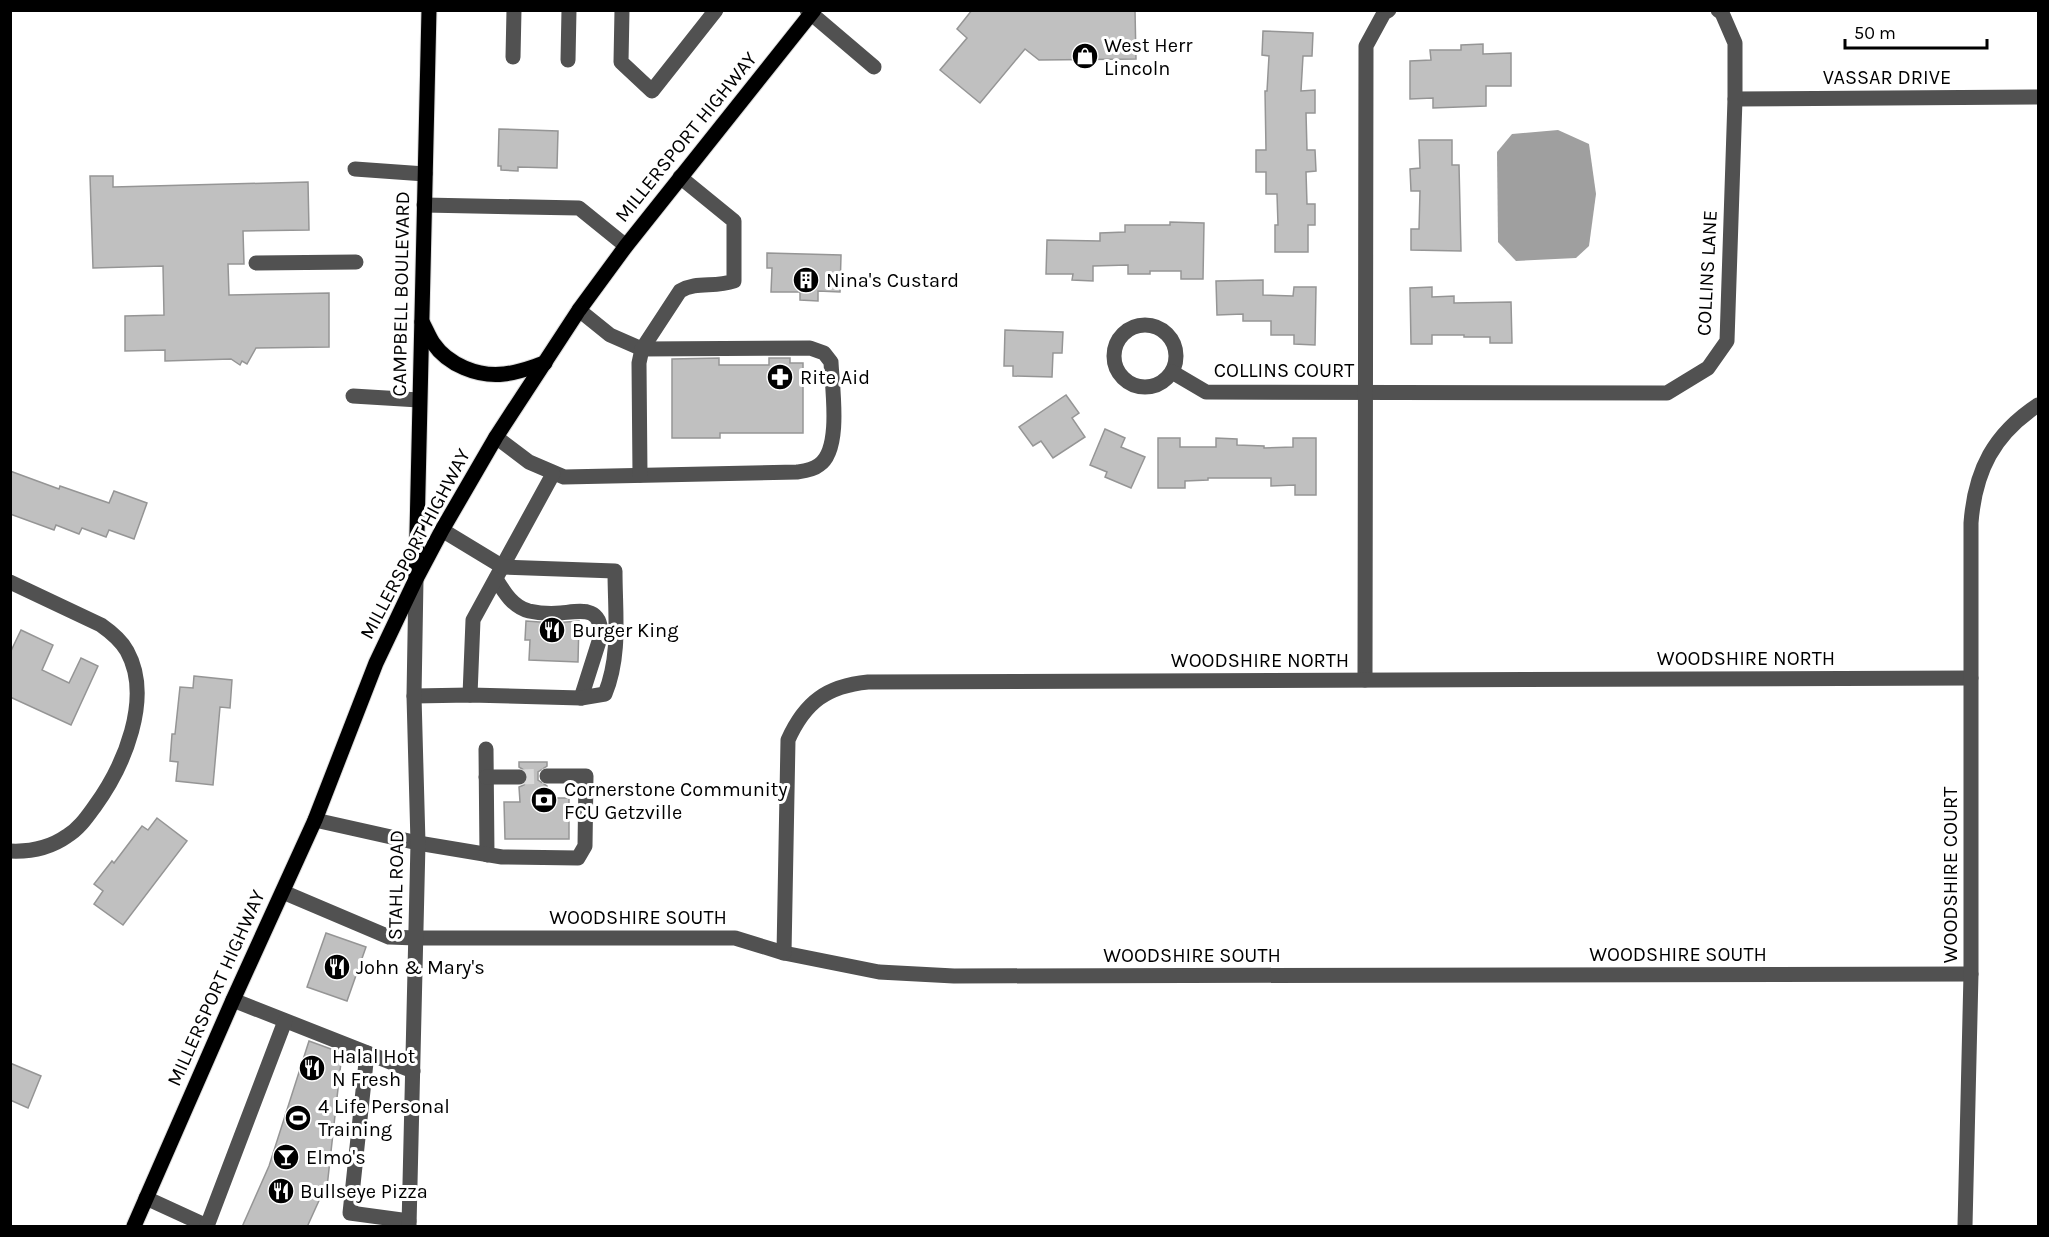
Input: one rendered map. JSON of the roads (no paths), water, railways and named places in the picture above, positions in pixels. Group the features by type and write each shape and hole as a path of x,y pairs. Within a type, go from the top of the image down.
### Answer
{"main road":[{"name":"CAMPBELL BOULEVARD","path":"416,579 429,10"},
{"name":"MILLERSPORT HIGHWAY","path":"134,1227 315,820 376,663 442,530 496,437 579,310 626,246 811,12"},
{"path":"422,321 433,344 443,354 467,369 503,374 545,363"}],"street":[{"path":"513,57 514,10"},
{"path":"568,60 569,10"},
{"path":"622,10 621,62 652,91 716,10"},
{"path":"1365,680 1366,46 1384,13 1389,10"},
{"name":"COLLINS LANE","path":"1365,392 1667,393 1708,368 1727,341 1735,99 1735,43 1722,13 1718,10"},
{"path":"811,12 874,67"},
{"name":"VASSAR DRIVE","path":"1735,99 2038,97"},
{"path":"355,169 424,174"},
{"path":"640,475 639,363 642,349 680,291 690,285 720,285 734,281 734,221 680,177"},
{"path":"424,205 579,208 626,246"},
{"path":"256,263 356,262"},
{"path":"496,437 529,462 564,477 797,472 820,465 829,455 833,439 831,362 824,352 810,348 642,349 610,334 579,310"},
{"path":"1140,325 1150,325 1160,329 1173,343 1176,363 1172,372 1165,380 1145,388 1125,381 1118,373 1114,363 1117,342 1131,328 1140,325"},
{"name":"COLLINS COURT","path":"1172,372 1206,392 1365,392"},
{"path":"353,396 419,400"},
{"name":"WOODSHIRE COURT","path":"1965,1227 1971,974 1971,523 1973,500 1988,456 2001,436 2021,416 2038,405"},
{"path":"470,695 472,620 553,474"},
{"path":"442,530 499,573 512,602 528,611 560,613 576,610 589,612 597,618 601,627 601,635 581,698"},
{"path":"414,696 581,698 604,694 613,675 616,649 615,571 499,573"},
{"name":"STAHL ROAD","path":"409,1224 418,843 414,696 416,579"},
{"path":"10,582 101,625 113,634 127,651 133,666 136,684 134,715 129,740 111,780 89,814 68,836 54,844 36,850 10,851"},
{"name":"WOODSHIRE NORTH","path":"784,953 788,740 796,722 808,706 828,691 846,684 867,682 1971,678"},
{"path":"486,749 487,855"},
{"path":"315,820 418,843 487,855 578,858 585,846 586,776 547,776"},
{"path":"486,777 519,777"},
{"name":"WOODSHIRE SOUTH","path":"283,892 389,937 416,939 735,938 784,953 879,972 954,976 1971,974"},
{"path":"233,1000 413,1071"},
{"path":"146,1198 207,1226 285,1021"},
{"path":"367,1053 350,1212 409,1224"}],"tunnel":[{"path":"519,777 547,776"}],"place":[{"name":"West Herr Lincoln","path":"1085,56"},
{"name":"Nina's Custard","path":"806,280"},
{"name":"Rite Aid","path":"780,377"},
{"name":"Burger King","path":"552,630"},
{"name":"Cornerstone Community FCU Getzville","path":"544,800"},
{"name":"John & Mary's","path":"337,967"},
{"name":"Halal Hot N Fresh","path":"312,1068"},
{"name":"4 Life Personal Training","path":"298,1118"},
{"name":"Elmo's","path":"286,1157"},
{"name":"Bullseye Pizza","path":"281,1191"}]}
